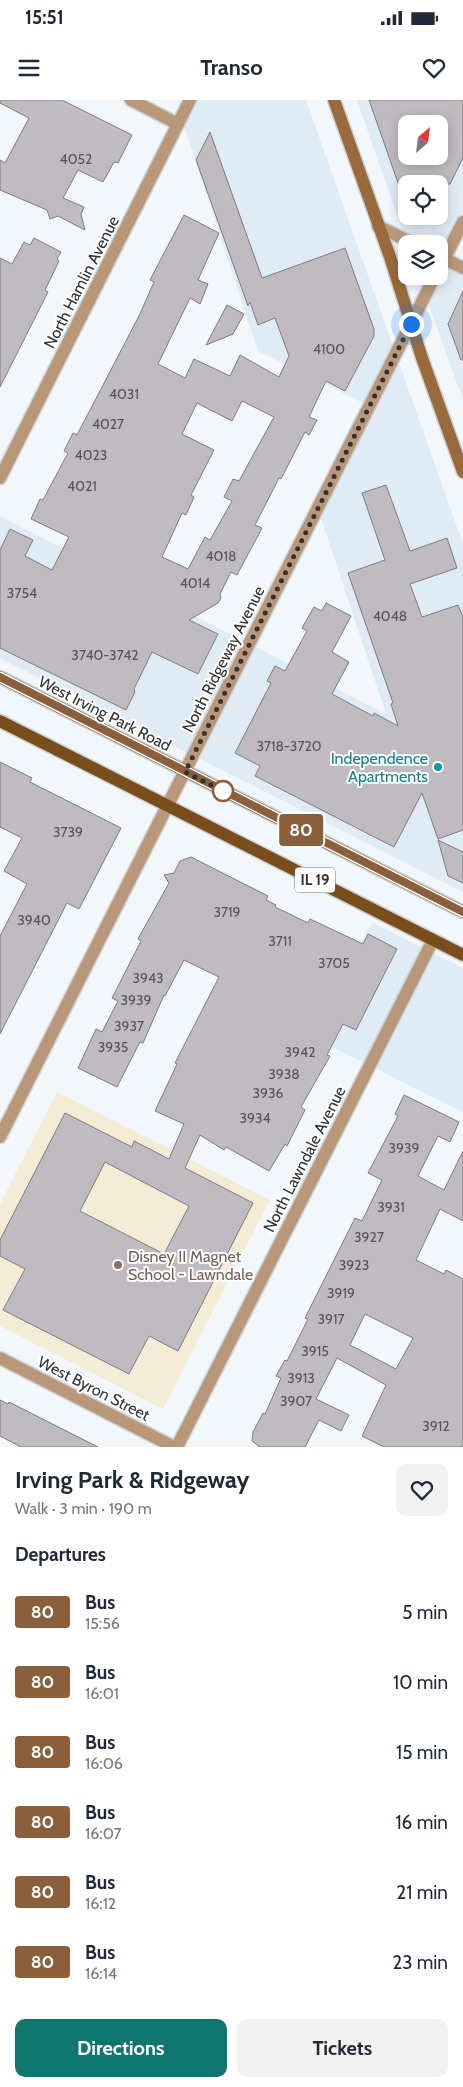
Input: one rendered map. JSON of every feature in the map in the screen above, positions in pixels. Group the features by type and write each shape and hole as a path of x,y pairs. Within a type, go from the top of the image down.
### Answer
{"main road":[{"path":"334,100 463,472"},
{"name":"West Irving Park Road","path":"0,677 463,912"},
{"name":"IL 19","path":"0,721 463,955"}],"street":[{"path":"131,100 178,124"},
{"name":"North Hamlin Avenue","path":"0,478 190,100"},
{"path":"448,249 463,222"},
{"path":"378,226 398,236"},
{"path":"448,264 463,268"},
{"name":"North Ridgeway Avenue","path":"0,1137 430,285"},
{"name":"North Lawndale Avenue","path":"175,1447 434,940"},
{"name":"West Byron Street","path":"0,1358 175,1447"}],"shaded area":[{"path":"195,100 306,100 463,544 463,892 0,658 0,516 386,714 319,512 371,407 258,351 183,123"},
{"path":"357,100 463,100 463,211 448,240 448,235 404,235 400,225 448,225 448,175 398,175 398,218"},
{"path":"448,262 463,270 463,401 422,285 448,285"},
{"path":"372,922 463,968 463,1112 312,1037"},
{"name":"Disney II Magnet School - Lawndale","path":"57,1092 270,1200 163,1409 0,1326 0,1204"}],"building":[{"path":"0,100 62,100 132,135 118,163 114,162 103,182 78,170 63,198 84,207 81,214 85,230 58,216 50,219 47,210 0,190 0,160 5,163 29,118 0,103"},
{"path":"369,100 463,100 463,158 450,184 448,184 448,175 398,175 398,183"},
{"path":"210,132 262,278 345,248 374,329 374,336 345,391 326,381 309,417 317,420 309,435 305,432 281,479 279,478 255,525 262,528 237,575 231,572 220,594 221,598 218,603 189,620 218,634 198,674 152,652 126,710 0,648 0,550 10,529 33,540 25,556 52,570 69,537 31,519 40,499 43,500 68,453 64,451 73,433 77,435 139,316 154,282 150,280 184,215 219,233 198,280 208,284 200,304 190,298 158,364 185,378 194,359 230,376 240,355 279,377 289,356 275,318 258,325 250,302 248,306 196,160","holes":["242,401 274,417 239,481 233,479 224,497 232,501 210,540 205,537 188,569 162,557 182,513 186,515 194,497 191,495 214,450 182,434 197,403 232,421"]},
{"path":"34,238 61,252 57,259 59,261 45,290 48,292 0,387 0,258 12,264 24,242 30,245"},
{"path":"463,291 463,360 461,360 448,324"},
{"path":"227,305 244,314 233,334 206,345"},
{"path":"386,485 410,551 447,538 457,568 410,584 422,617 458,605 463,617 463,830 438,839 422,793 394,847 255,776 260,766 235,753 271,683 267,681 275,666 285,671 307,631 302,628 314,607 322,611 326,603 351,616 332,652 349,662 332,694 373,716 374,713 398,726 391,704 393,703 348,573 385,560 362,493"},
{"path":"0,762 32,778 30,782 121,828 79,909 67,903 0,1034 0,936 27,884 4,871 22,838 0,827"},
{"path":"438,840 463,852 463,883 448,876"},
{"path":"191,857 268,896 266,900 276,905 275,907 308,923 310,919 363,944 368,934 397,949 356,1030 343,1024 327,1055 330,1056 301,1107 305,1110 287,1146 285,1144 269,1171 226,1147 224,1150 200,1135 185,1168 253,1203 178,1351 149,1336 129,1374 3,1310 25,1269 0,1256 0,1240 65,1113 132,1147 134,1141 169,1159 184,1124 155,1111 177,1064 175,1063 219,977 184,960 164,995 143,1043 140,1042 117,1087 78,1068 96,1029 102,1032 118,1001 112,998 141,941 138,939 169,883 164,875 174,873 180,861","holes":["105,1162 189,1206 164,1254 80,1211"]},
{"path":"404,1095 459,1122 450,1142 438,1136 418,1176 444,1190 463,1151 463,1221 440,1209 416,1260 444,1274 446,1270 463,1279 463,1447 384,1447 362,1436 386,1385 337,1358 316,1399 349,1415 341,1431 319,1420 305,1447 260,1447 252,1441 253,1432 263,1413 265,1414 281,1378 276,1376 285,1360 287,1361 308,1319 305,1318 355,1218 362,1221 382,1180 368,1173 398,1116 395,1114","holes":["365,1314 413,1338 396,1369 350,1345"]},
{"path":"0,1400 8,1404 9,1402 98,1447 21,1447 0,1436"}],"bus line":[{"name":"80","path":"0,677 463,912"}],"place":[{"name":"Independence Apartments","path":"438,767"},
{"name":"Disney II Magnet School - Lawndale","path":"118,1265"}],"route":[{"path":"223,791 229,794 185,772 411,324"}]}
